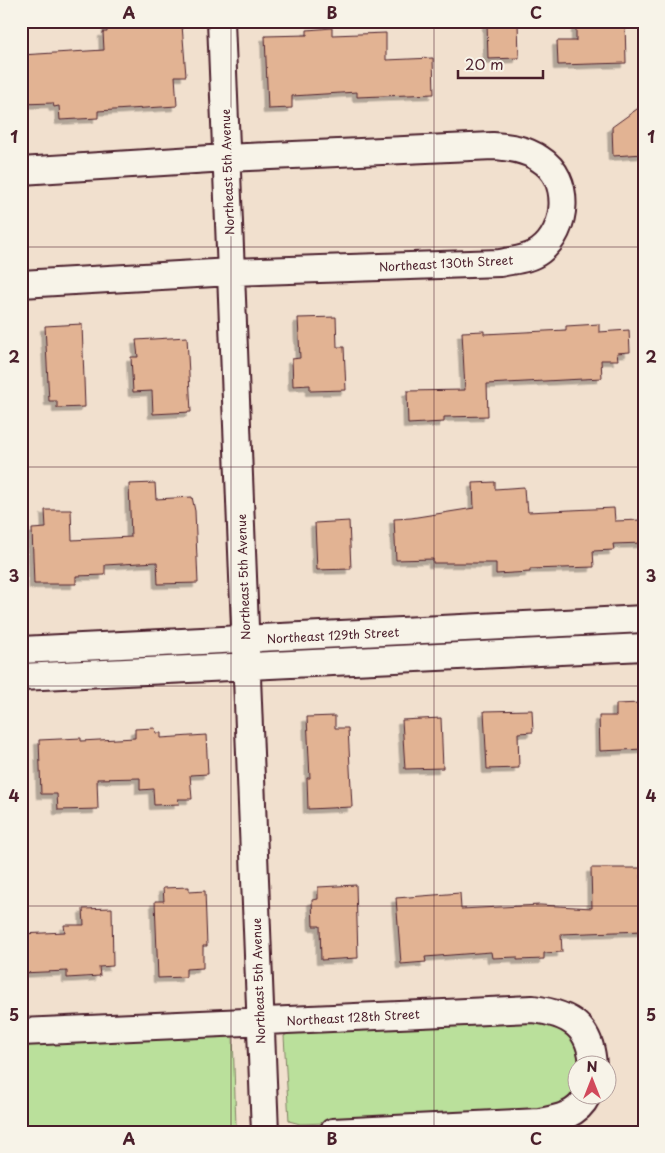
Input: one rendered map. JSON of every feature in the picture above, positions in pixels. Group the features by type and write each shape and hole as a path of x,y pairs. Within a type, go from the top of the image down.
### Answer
{"street":[{"name":"Northeast 5th Avenue","path":"221,21 265,1132"},
{"name":"Northeast 130th Street","path":"21,171 226,158 493,146 512,147 540,158 549,166 556,177 563,204 562,216 551,241 539,252 524,259 500,262 231,272 21,284"},
{"name":"Northeast 129th Street","path":"21,650 644,619"},
{"path":"21,677 644,646"},
{"name":"Northeast 128th Street","path":"21,1032 540,1010 554,1012 571,1020 584,1032 592,1050 592,1056"},
{"path":"333,1132 539,1122 560,1119 575,1111 579,1106"}],"green space":[{"path":"509,1017 557,1025 575,1041 580,1056 568,1056 568,1099 535,1115 300,1124 289,1121 284,1036 293,1031"},
{"path":"224,1033 233,1036 236,1126 227,1129 180,1132 21,1132 21,1041"}],"building":[{"path":"107,21 168,21 168,26 182,25 186,76 175,76 177,106 98,111 98,118 60,120 59,106 54,107 53,103 21,104 21,55 104,50 103,32 107,32"},
{"path":"576,21 625,21 626,63 558,65 557,41 576,41"},
{"path":"518,22 519,58 488,59 487,23"},
{"path":"332,28 332,35 386,33 386,60 433,58 434,94 357,97 357,92 292,96 292,108 268,109 265,36 307,35 307,30"},
{"path":"644,104 644,154 613,156 612,127"},
{"path":"336,317 337,347 344,347 346,390 310,391 310,385 293,386 292,359 300,358 298,318"},
{"path":"82,324 85,407 57,408 57,401 49,401 45,326"},
{"path":"599,324 599,332 629,330 630,352 617,353 618,360 601,360 602,378 487,384 488,416 444,417 444,422 408,424 407,391 465,390 462,332 484,331 484,334 566,330 566,326"},
{"path":"187,337 191,412 153,414 152,391 133,392 131,357 138,357 136,340"},
{"path":"495,482 495,489 524,487 528,512 614,508 615,521 641,520 643,543 613,544 614,550 593,551 594,567 530,569 530,572 496,574 496,563 433,563 433,559 396,560 394,519 474,508 473,483"},
{"path":"155,483 156,499 192,497 195,511 198,583 158,584 157,562 105,565 105,575 76,576 76,584 34,584 32,529 46,528 45,510 71,510 72,540 131,537 129,484"},
{"path":"349,521 351,569 317,570 315,523"},
{"path":"642,703 644,705 644,749 600,751 599,716 616,716 616,704"},
{"path":"532,710 533,732 518,733 519,768 487,769 484,711"},
{"path":"335,716 335,728 348,728 352,807 308,809 307,778 310,778 307,717"},
{"path":"441,718 443,768 405,769 402,720"},
{"path":"155,728 156,733 161,733 161,738 206,735 208,774 190,775 192,799 178,799 179,804 154,805 153,789 140,790 140,778 97,779 98,809 58,810 57,794 41,794 39,740 81,738 81,741 135,738 135,729"},
{"path":"591,868 641,868 643,931 561,934 562,952 544,953 544,959 517,960 517,957 492,958 491,952 425,957 426,962 401,964 396,898 460,893 461,909 540,905 592,908"},
{"path":"356,885 358,958 321,960 320,926 313,926 312,900 318,899 318,887"},
{"path":"189,887 189,892 205,891 207,946 203,946 203,968 186,969 186,977 158,978 155,901 164,901 163,888"},
{"path":"112,908 113,966 99,967 100,976 67,978 67,971 21,973 21,934 65,932 64,925 84,925 83,909"}]}
